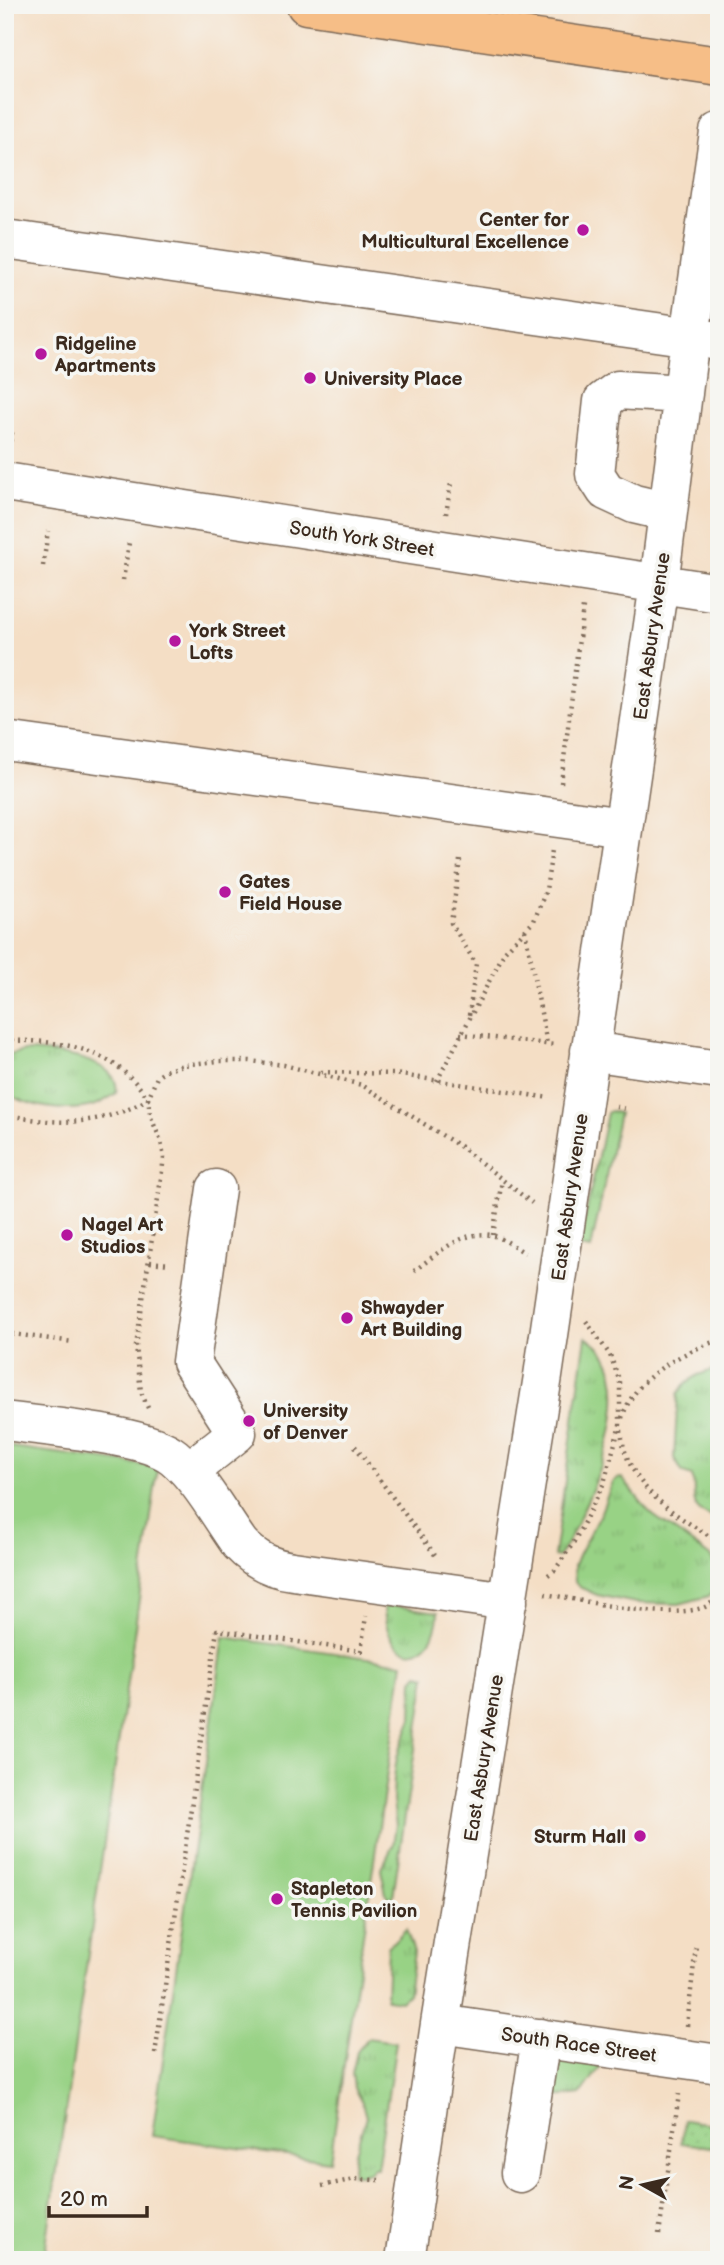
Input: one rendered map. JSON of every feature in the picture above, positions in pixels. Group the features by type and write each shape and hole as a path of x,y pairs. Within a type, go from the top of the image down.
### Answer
{"main road":[{"path":"306,5 719,66"}],"street":[{"name":"East Asbury Avenue","path":"405,2260 440,2024 528,1592 573,1048 623,827 659,584 683,394 704,339 719,132"},
{"path":"5,239 704,339"},
{"path":"668,512 634,504 606,491 595,474 603,401 618,390 683,394"},
{"name":"South York Street","path":"7,467 719,593"},
{"path":"5,741 623,827"},
{"path":"573,1048 719,1070"},
{"path":"189,1471 237,1433 191,1362 216,1189"},
{"path":"5,1421 112,1436 153,1445 171,1455 189,1471 240,1544 249,1554 268,1565 293,1572 528,1592"},
{"name":"South Race Street","path":"440,2024 719,2064"},
{"path":"520,2173 541,2038"}],"path":[{"path":"7,467 13,428"},
{"path":"446,514 451,483"},
{"path":"43,566 48,531"},
{"path":"123,580 128,543"},
{"path":"437,1081 505,951 534,921 546,890 584,601"},
{"path":"460,860 451,923 476,964 468,1019"},
{"path":"524,930 547,1044"},
{"path":"460,1034 573,1048"},
{"path":"5,1041 31,1040 84,1048 107,1059 126,1073 139,1085 148,1099 150,1115 161,1141 164,1158 136,1346 141,1392 152,1416"},
{"path":"5,1114 46,1121 89,1121 114,1116 148,1099 157,1077 183,1065 217,1061 284,1065 362,1085 461,1147 533,1204"},
{"path":"314,1072 395,1074 556,1099"},
{"path":"493,1235 502,1180"},
{"path":"414,1271 454,1242 472,1235 493,1235 526,1253"},
{"path":"584,1319 610,1355 620,1382 622,1442 631,1468 658,1502 719,1542"},
{"path":"5,1333 74,1342"},
{"path":"528,1592 555,1570 574,1542 604,1483 625,1407 646,1380 675,1358 719,1340"},
{"path":"355,1447 436,1556"},
{"path":"528,1592 651,1611 704,1608 716,1603 719,1595"},
{"path":"155,2054 217,1630 361,1651 367,1611"},
{"path":"686,2032 696,1946"},
{"path":"659,2234 680,2082"},
{"path":"322,2186 355,2179 379,2180"}],"green space":[{"path":"25,1051 66,1055 96,1064 115,1081 116,1093 105,1101 82,1108 59,1109 24,1102 5,1092 5,1056"},
{"path":"607,1113 619,1113 591,1249 579,1247"},
{"path":"586,1337 604,1353 613,1373 614,1413 611,1434 598,1475 572,1534 558,1557 554,1556"},
{"path":"719,1368 719,1521 698,1509 692,1476 683,1473 674,1458 678,1394 684,1385 698,1375"},
{"path":"5,1446 158,1467 44,2260 5,2260"},
{"path":"622,1478 650,1513 710,1556 717,1576 709,1596 679,1604 636,1603 597,1595 579,1587 575,1582 574,1566 578,1556 612,1484 616,1479"},
{"path":"384,1604 438,1612 429,1642 411,1652 401,1648 392,1640 386,1625"},
{"name":"Stapleton Tennis Pavilion","path":"224,1637 403,1663 330,2161 152,2136"},
{"path":"418,1674 426,1676 392,1903 386,1894 381,1870 393,1845 397,1757 412,1718 413,1680"},
{"path":"406,1929 414,1952 408,1994 401,2001 386,1999 388,1947"},
{"path":"368,2038 396,2042 377,2168 364,2175 352,2175 355,2152 366,2117 354,2088 352,2073 357,2052"},
{"path":"555,2061 601,2066 581,2094 543,2096"},
{"path":"684,2120 719,2125 719,2148 681,2143"}],"place":[{"name":"Center for Multicultural Excellence","path":"583,230"},
{"name":"Ridgeline Apartments","path":"41,354"},
{"name":"University Place","path":"310,378"},
{"name":"York Street Lofts","path":"175,641"},
{"name":"Gates Field House","path":"225,892"},
{"name":"Nagel Art Studios","path":"67,1235"},
{"name":"Shwayder Art Building","path":"347,1318"},
{"name":"University of Denver","path":"249,1421"},
{"name":"Sturm Hall","path":"640,1836"},
{"name":"Stapleton Tennis Pavilion","path":"277,1899"}]}
